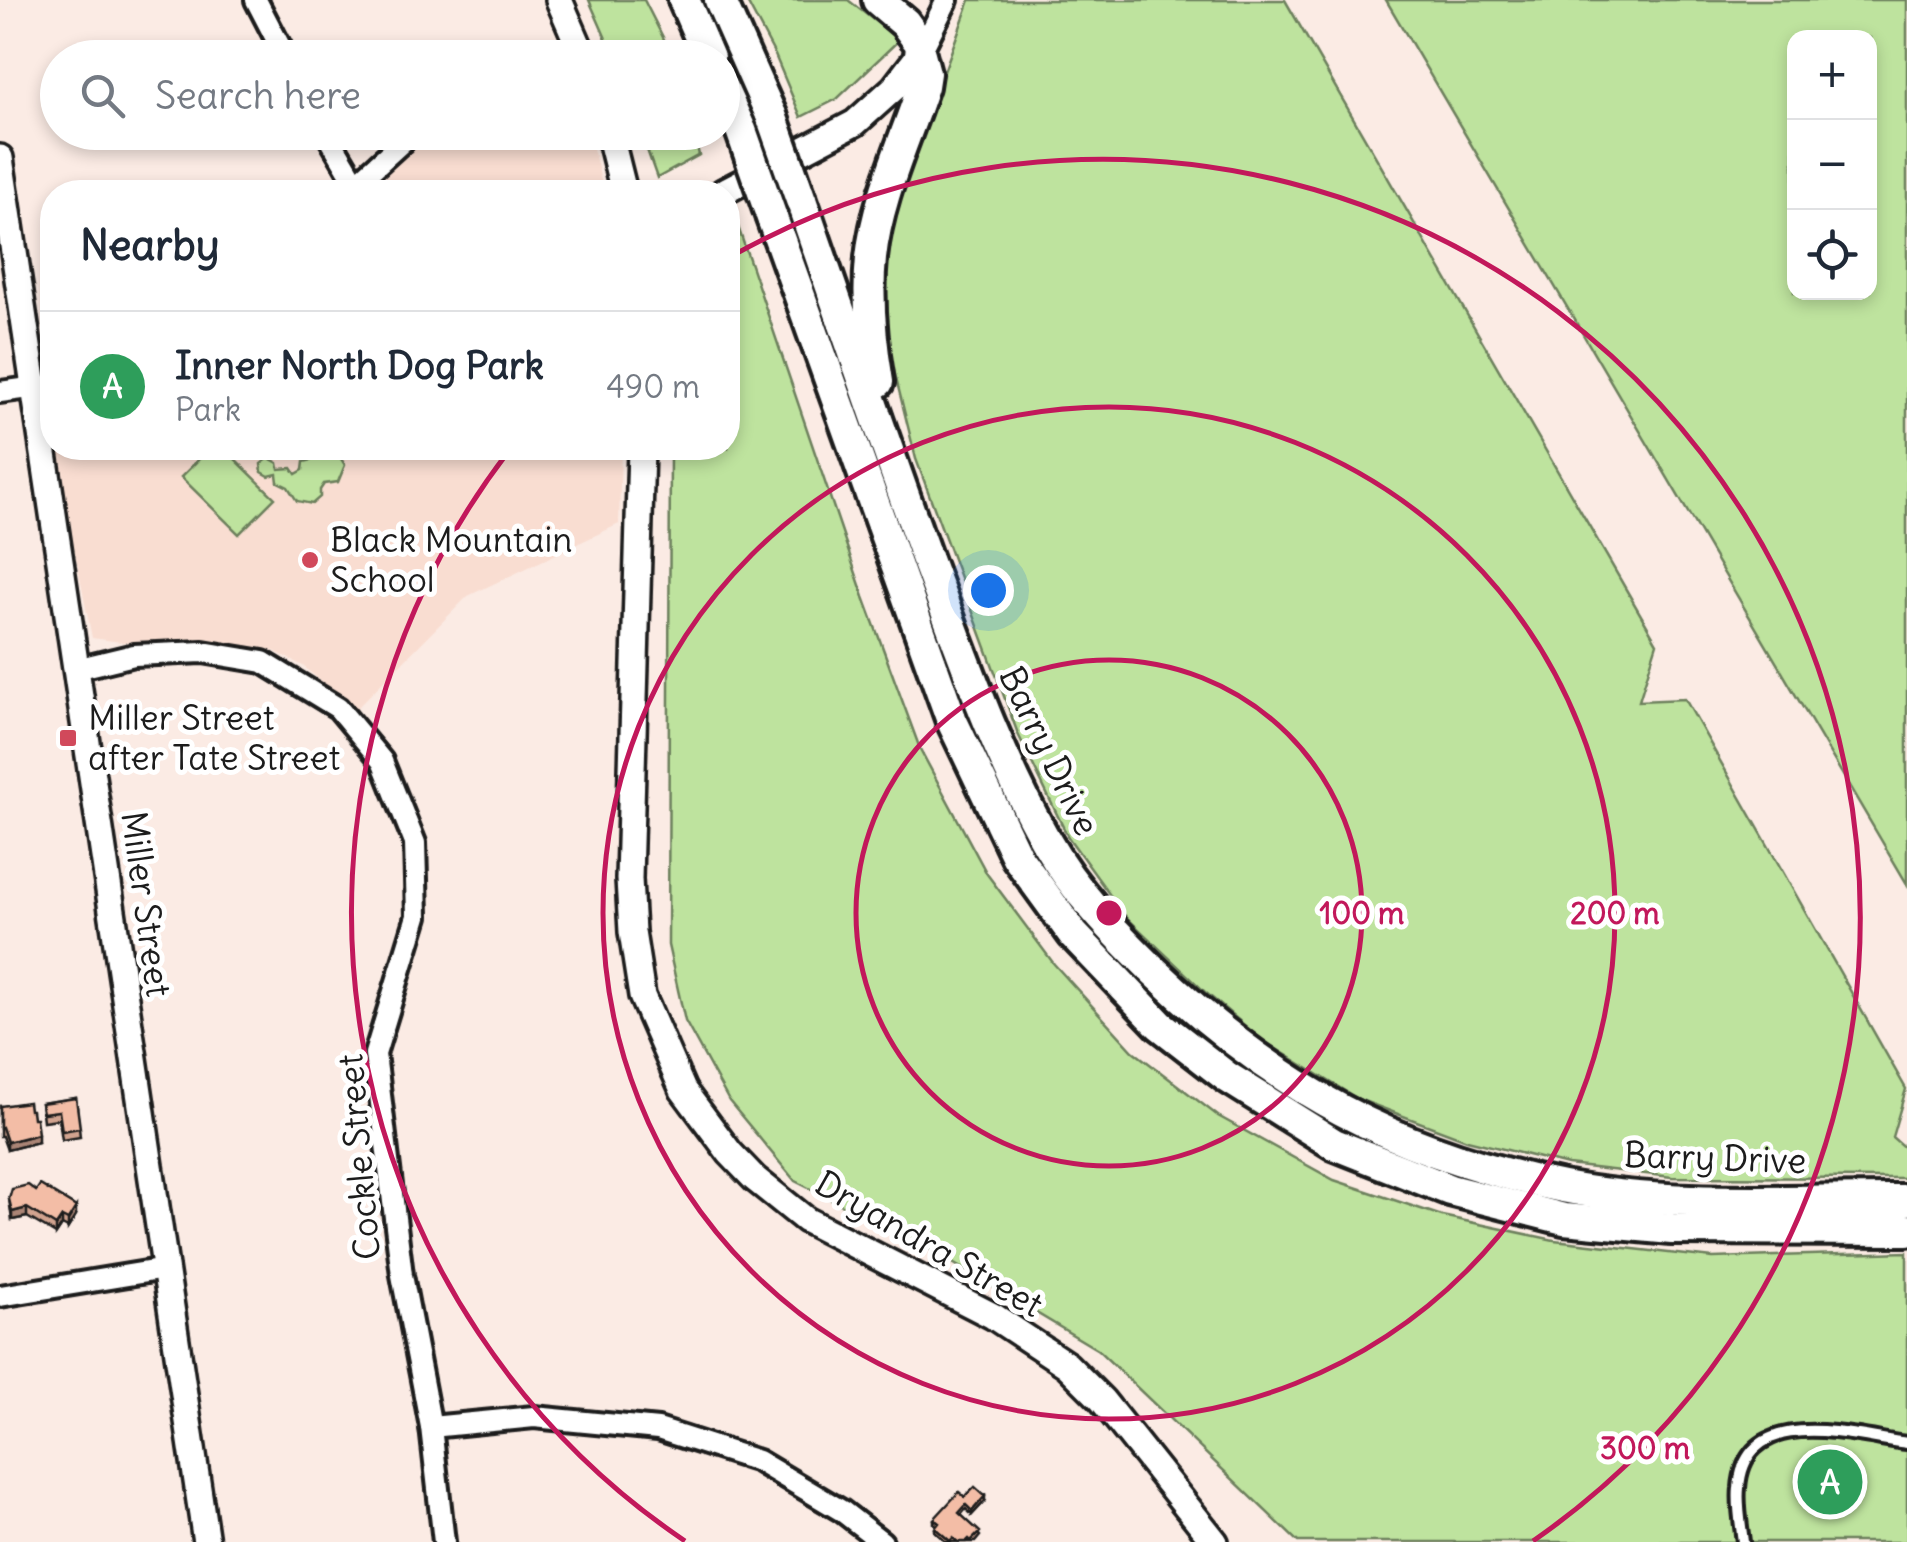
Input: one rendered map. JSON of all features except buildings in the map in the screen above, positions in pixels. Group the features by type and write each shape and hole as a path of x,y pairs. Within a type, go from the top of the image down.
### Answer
{"main road":[{"path":"684,0 701,40"},
{"name":"Barry Drive","path":"720,0 738,40"},
{"path":"878,0 905,23 918,46 925,74 882,208 872,254 872,336 891,461"},
{"name":"Barry Drive","path":"740,45 771,115 981,708 1048,845 1110,928 1192,1007 1254,1058 1350,1117 1464,1164 1568,1188 1673,1198 1907,1200"},
{"name":"Barry Drive","path":"740,130 952,721 1017,857 1074,934 1160,1025 1227,1077 1334,1144 1450,1190 1564,1219 1672,1229 1907,1230"}],"street":[{"path":"256,0 277,40"},
{"path":"559,0 571,40"},
{"path":"918,46 934,0"},
{"path":"740,183 804,150 918,46 948,0"},
{"path":"334,150 347,180"},
{"path":"360,180 393,150"},
{"path":"614,150 621,180"},
{"name":"Miller Street","path":"0,158 40,370"},
{"path":"0,392 40,386"},
{"name":"Miller Street","path":"52,460 76,669 206,1542"},
{"name":"Dryandra Street","path":"641,460 629,879 632,932 642,996 683,1090 755,1180 806,1220 994,1316 1067,1365 1102,1400 1215,1542"},
{"name":"Cockle Street","path":"76,669 134,656 204,652 262,662 338,708 382,760 415,843 417,916 375,1054 402,1275 432,1427 444,1542"},
{"path":"0,1296 165,1269"},
{"path":"432,1427 534,1417 658,1429 758,1461 842,1511 882,1542"}],"lane":[{"path":"1742,1542 1739,1488 1745,1459 1772,1436 1794,1429 1907,1443"}],"shaded area":[{"path":"401,150 593,150 601,180 370,180"},
{"name":"Black Mountain School","path":"56,460 621,460 619,524 468,596 355,710 303,666 274,651 209,642 121,642 92,638"}],"green space":[{"path":"589,0 644,0 664,40 607,40"},
{"path":"746,0 848,0 899,40 837,99 801,117"},
{"path":"970,0 1285,0 1657,643 1639,701 1685,699 1906,1089 1892,1137 1907,1150 1907,1178 1672,1177 1568,1165 1467,1140 1358,1099 1262,1040 1125,916 1068,837 1018,734 916,459 882,322 891,217"},
{"path":"1386,0 1907,0 1907,884"},
{"path":"647,150 698,150 699,155 657,178"},
{"path":"740,233 920,749 987,874 1054,964 1133,1051 1218,1116 1334,1180 1442,1216 1554,1240 1713,1258 1907,1252 1907,1542 1298,1542 1098,1350 931,1250 795,1181 729,1101 685,1021 668,945 670,460 740,460"},
{"path":"198,460 236,460 275,498 239,534 181,477"},
{"path":"266,460 278,463 279,469 292,468 296,474 303,470 304,462 342,460 345,465 338,482 324,484 320,497 312,504 297,501 288,487 278,482 277,474 269,476 262,472 261,464"}],"place":[{"name":"Black Mountain School","path":"310,560"},
{"name":"Miller Street after Tate Street","path":"68,738"},
{"name":"Inner North Dog Park","path":"1830,1482"}]}
